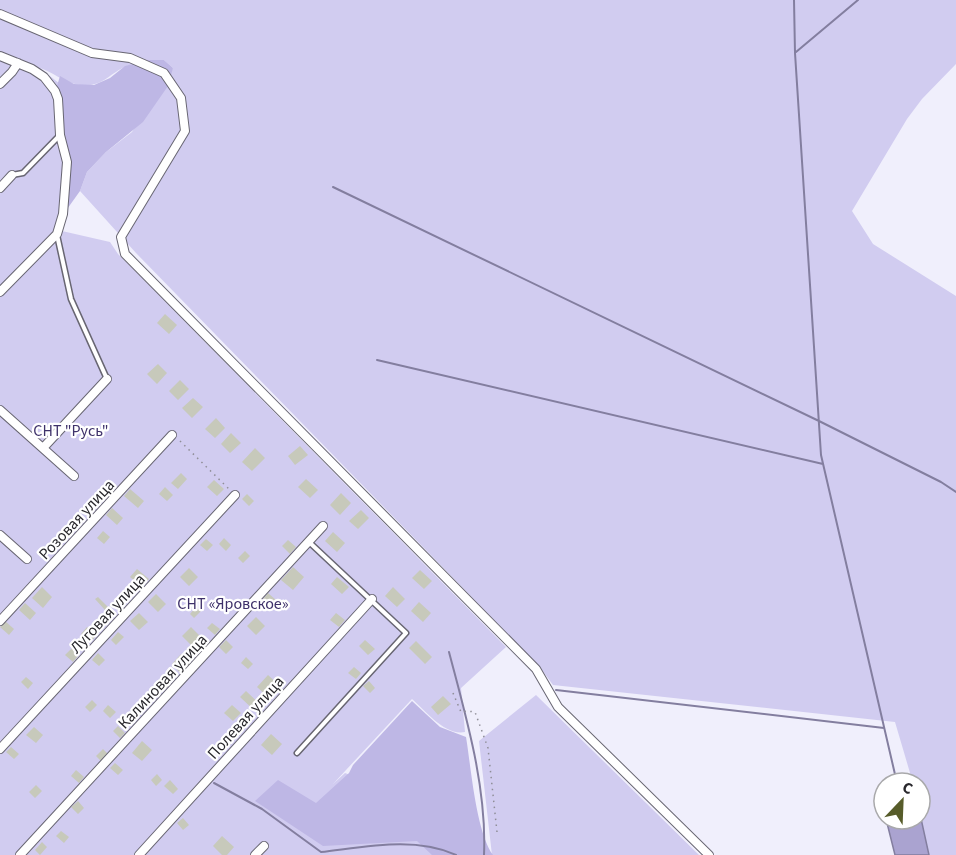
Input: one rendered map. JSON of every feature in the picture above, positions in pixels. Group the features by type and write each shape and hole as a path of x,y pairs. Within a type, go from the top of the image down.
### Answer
{"street":[{"path":"0,14 92,52 130,57 164,73 182,98 185,131 121,237 125,254 536,669 558,707 709,855"},
{"path":"0,56 32,69 44,77 55,91 58,99 60,135 67,162 63,214 57,234 0,292"},
{"path":"0,84 18,63"},
{"path":"0,188 12,176"},
{"path":"43,448 107,379"},
{"path":"0,410 74,476"},
{"name":"Розовая улица","path":"0,621 171,435"},
{"name":"Луговая улица","path":"0,749 235,495"},
{"name":"Калиновая улица","path":"20,855 323,526"},
{"path":"0,534 27,559"},
{"name":"Полевая улица","path":"140,855 372,599"},
{"path":"255,855 264,846"}],"lane":[{"path":"12,176 23,173 60,135"},
{"path":"57,234 71,299 107,379"},
{"path":"297,753 406,633 309,542"}],"path":[{"path":"171,435 235,495"},
{"path":"453,693 461,712 475,712 488,748 497,832"}],"green space":[{"path":"0,0 956,0 956,64 922,99 907,119 852,211 873,244 956,296 956,855 929,855 924,831 932,831 932,771 909,771 895,722 553,685 539,666 136,253 80,191 87,172 106,152 132,132 173,68 164,60 132,64 92,85 71,83 40,68 65,88 70,198 62,231 110,242 118,254 506,647 461,688 465,732 450,730 443,726 412,699 333,784 345,773 426,803 488,855 0,855"},
{"path":"536,695 699,855 492,855 479,741"}],"shaded area":[{"path":"147,60 164,60 173,68 168,86 143,122 106,152 87,172 80,191 65,212 65,145 60,94 57,86 60,76 74,84 94,85 110,78 125,66"},
{"path":"412,701 440,727 466,737 478,815 487,845 493,855 432,855 417,841 323,846 255,801 278,780 316,803 349,773 353,765"},
{"path":"889,831 924,831 929,855 895,855"}],"building":[{"path":"165,314 177,325 169,334 157,323"},
{"path":"158,364 167,373 157,384 147,374"},
{"path":"180,380 189,389 178,400 169,391"},
{"path":"193,398 203,407 192,418 182,408"},
{"path":"216,418 225,428 215,438 205,429"},
{"path":"231,433 241,443 230,453 221,444"},
{"path":"300,446 308,455 295,465 288,456"},
{"path":"255,448 265,458 252,471 242,462"},
{"path":"181,473 187,479 178,489 171,483"},
{"path":"306,479 318,490 310,498 298,487"},
{"path":"214,480 224,489 217,496 207,487"},
{"path":"165,487 173,495 167,501 159,494"},
{"path":"130,489 144,501 138,508 124,496"},
{"path":"341,493 351,503 340,515 330,505"},
{"path":"247,494 254,501 249,506 242,499"},
{"path":"112,508 123,518 117,525 106,515"},
{"path":"361,510 369,518 358,529 349,521"},
{"path":"103,531 110,537 104,544 97,538"},
{"path":"333,532 345,543 337,552 325,541"},
{"path":"224,538 231,545 226,551 219,544"},
{"path":"206,539 213,545 207,551 200,545"},
{"path":"288,540 296,547 290,554 282,546"},
{"path":"245,551 250,556 243,563 238,558"},
{"path":"293,567 304,577 293,590 281,580"},
{"path":"189,568 198,577 189,586 180,577"},
{"path":"137,569 149,579 142,587 130,577"},
{"path":"420,570 432,581 424,589 412,578"},
{"path":"337,577 349,587 342,594 331,584"},
{"path":"42,587 52,597 43,608 32,598"},
{"path":"393,587 405,599 397,607 385,596"},
{"path":"268,593 276,600 271,606 263,599"},
{"path":"156,594 166,604 158,612 148,602"},
{"path":"98,597 108,607 105,610 95,599"},
{"path":"419,602 431,613 423,622 411,611"},
{"path":"25,603 36,613 30,620 19,610"},
{"path":"196,607 201,611 194,618 190,614"},
{"path":"139,613 148,622 139,630 130,621"},
{"path":"336,613 345,620 339,627 330,620"},
{"path":"256,617 265,626 256,635 247,626"},
{"path":"5,621 14,629 9,635 0,627"},
{"path":"212,623 220,629 215,635 207,628"},
{"path":"87,627 96,636 90,643 81,634"},
{"path":"191,627 201,637 192,646 182,636"},
{"path":"118,632 124,637 116,645 111,640"},
{"path":"226,640 233,647 226,654 219,647"},
{"path":"365,640 375,649 368,655 359,646"},
{"path":"416,641 432,657 425,664 409,648"},
{"path":"72,648 79,655 73,662 65,655"},
{"path":"98,653 105,660 99,666 92,660"},
{"path":"181,654 191,664 181,674 172,664"},
{"path":"246,657 253,664 248,669 241,663"},
{"path":"354,667 361,673 356,679 348,673"},
{"path":"268,675 280,686 269,698 257,687"},
{"path":"26,677 33,683 28,689 21,682"},
{"path":"166,680 168,687 159,691 156,684"},
{"path":"369,681 375,688 370,693 363,686"},
{"path":"246,691 262,706 257,713 240,697"},
{"path":"443,696 451,704 438,715 431,707"},
{"path":"92,700 97,705 90,712 85,707"},
{"path":"108,705 116,712 110,718 103,711"},
{"path":"232,705 241,713 233,721 224,713"},
{"path":"118,726 125,733 120,738 113,731"},
{"path":"34,727 43,735 36,743 26,735"},
{"path":"271,734 282,744 272,755 261,745"},
{"path":"142,741 152,750 142,761 132,753"},
{"path":"11,747 19,754 14,759 6,752"},
{"path":"103,749 108,754 101,761 96,756"},
{"path":"115,763 123,770 118,775 110,768"},
{"path":"76,770 84,777 79,783 71,776"},
{"path":"157,774 162,780 156,786 151,780"},
{"path":"170,780 178,789 173,794 164,786"},
{"path":"36,785 42,791 35,798 29,792"},
{"path":"78,801 84,808 78,814 71,807"},
{"path":"183,818 189,825 183,830 177,823"},
{"path":"61,831 69,837 64,843 56,836"},
{"path":"222,836 234,847 227,855 222,855 213,846"},
{"path":"42,842 47,847 40,855 35,850"}],"waterway":[{"path":"794,0 795,53 821,455 894,771"},
{"path":"796,52 858,0"},
{"path":"333,187 819,421 941,482 956,492"},
{"path":"377,360 823,464"},
{"path":"449,652 479,778 484,855"},
{"path":"556,690 884,728"},
{"path":"214,783 262,809 321,852 407,844 440,849 456,855"}],"park label":[{"name":"СНТ \"Русь\"","path":"71,430"},
{"name":"СНТ «Яровское»","path":"233,603"}]}
